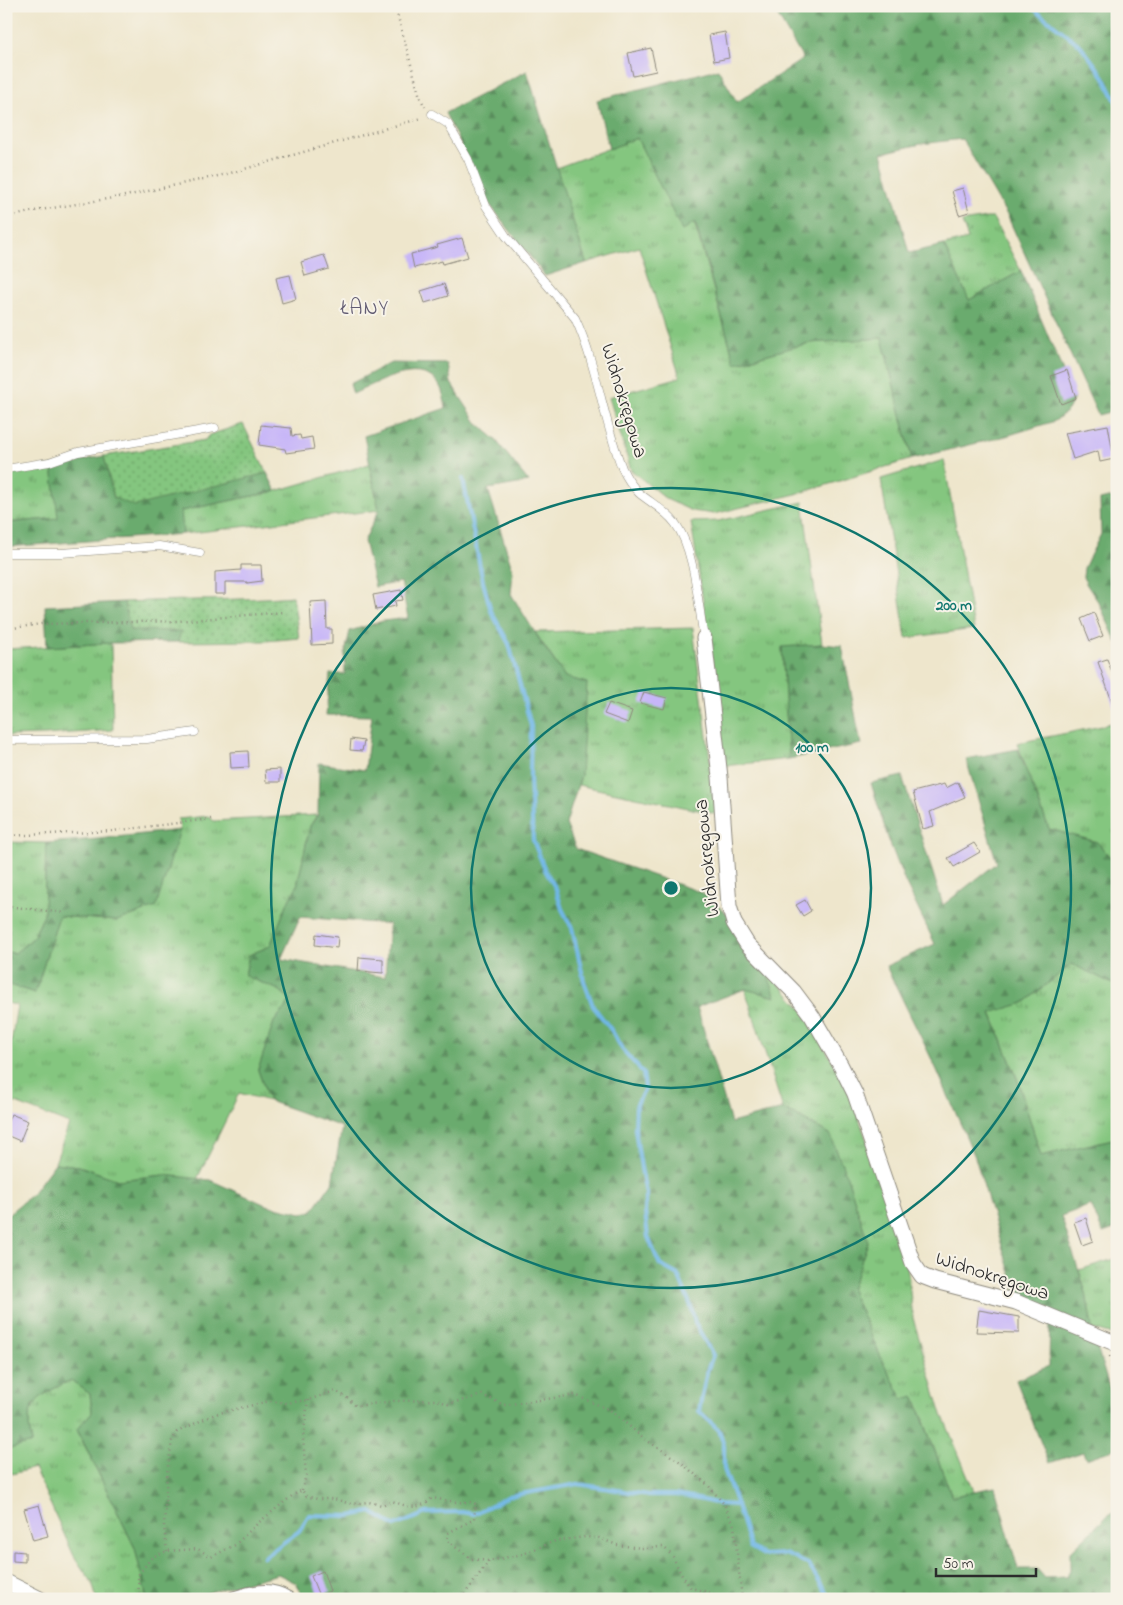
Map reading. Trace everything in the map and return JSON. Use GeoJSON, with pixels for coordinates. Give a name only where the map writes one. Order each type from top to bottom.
{"type":"FeatureCollection","features":[{"type":"Feature","properties":{"kind":"street","name":"Widnokręgowa"},"geometry":{"type":"LineString","coordinates":[[704,638],[720,777],[729,906],[734,922],[747,944],[794,992],[812,1016],[841,1066],[855,1094],[913,1263],[922,1276],[1016,1302],[1112,1342]]}},
{"type":"Feature","properties":{"kind":"street"},"geometry":{"type":"LineString","coordinates":[[6,1582],[40,1599]]}},
{"type":"Feature","properties":{"kind":"street"},"geometry":{"type":"LineString","coordinates":[[234,1599],[251,1593],[264,1592],[278,1594],[287,1599]]}},
{"type":"Feature","properties":{"kind":"lane","name":"Widnokręgowa"},"geometry":{"type":"LineString","coordinates":[[432,114],[448,124],[468,159],[486,206],[506,236],[575,318],[581,331],[622,468],[638,491],[675,522],[685,540],[692,567],[704,638]]}},
{"type":"Feature","properties":{"kind":"lane"},"geometry":{"type":"LineString","coordinates":[[6,469],[49,462],[78,452],[215,428]]}},
{"type":"Feature","properties":{"kind":"lane"},"geometry":{"type":"LineString","coordinates":[[6,553],[60,553],[159,546],[200,553]]}},
{"type":"Feature","properties":{"kind":"lane"},"geometry":{"type":"LineString","coordinates":[[6,740],[147,739],[195,732]]}},
{"type":"Feature","properties":{"kind":"path"},"geometry":{"type":"LineString","coordinates":[[395,6],[420,97],[426,109],[432,114]]}},
{"type":"Feature","properties":{"kind":"path"},"geometry":{"type":"LineString","coordinates":[[6,218],[34,211],[125,196],[228,174],[432,114]]}},
{"type":"Feature","properties":{"kind":"path"},"geometry":{"type":"LineString","coordinates":[[6,629],[41,624],[178,621],[284,612]]}},
{"type":"Feature","properties":{"kind":"path"},"geometry":{"type":"LineString","coordinates":[[6,836],[112,831],[211,819]]}},
{"type":"Feature","properties":{"kind":"path"},"geometry":{"type":"LineString","coordinates":[[6,906],[64,913]]}},
{"type":"Feature","properties":{"kind":"path"},"geometry":{"type":"LineString","coordinates":[[1112,1342],[1117,1394]]}},
{"type":"Feature","properties":{"kind":"path"},"geometry":{"type":"LineString","coordinates":[[166,1551],[164,1527],[167,1473],[172,1441],[178,1432],[215,1414],[270,1401],[287,1404],[308,1400],[335,1391],[346,1397],[356,1406],[394,1400],[437,1400],[448,1404],[482,1395],[504,1406],[575,1395],[610,1410],[646,1440],[678,1461],[708,1485],[724,1504],[734,1525],[742,1599]]}},
{"type":"Feature","properties":{"kind":"path"},"geometry":{"type":"LineString","coordinates":[[139,1599],[138,1575],[152,1557],[166,1551],[198,1549],[210,1557],[235,1545],[258,1523],[302,1490],[306,1475],[303,1438],[308,1400]]}},
{"type":"Feature","properties":{"kind":"path"},"geometry":{"type":"LineString","coordinates":[[302,1490],[306,1496],[317,1499],[334,1499],[351,1504],[368,1502],[382,1505],[392,1501],[407,1507],[424,1505],[432,1498],[456,1502],[469,1501],[476,1504],[474,1519],[448,1533],[447,1541],[472,1559],[489,1561],[522,1554],[555,1542],[586,1537],[599,1538],[617,1545],[641,1548],[664,1547],[673,1557],[681,1574],[691,1588],[711,1593],[720,1599]]}},
{"type":"Feature","properties":{"kind":"path"},"geometry":{"type":"LineString","coordinates":[[463,1599],[464,1594],[489,1561]]}},
{"type":"Feature","properties":{"kind":"green space"},"geometry":{"type":"Polygon","coordinates":[[[772,6],[1117,6],[1117,410],[1098,415],[1007,215],[962,139],[921,144],[882,153],[909,253],[944,245],[969,300],[1021,271],[1074,398],[1068,410],[1055,421],[1006,436],[912,459],[882,338],[809,343],[735,363],[695,222],[682,231],[637,138],[609,149],[597,100],[718,69],[737,102],[803,59],[772,6]]]}},
{"type":"Feature","properties":{"kind":"green space"},"geometry":{"type":"Polygon","coordinates":[[[527,71],[586,263],[545,276],[490,205],[445,113],[527,71]]]}},
{"type":"Feature","properties":{"kind":"green space"},"geometry":{"type":"Polygon","coordinates":[[[637,138],[682,230],[694,222],[735,363],[809,343],[882,338],[912,459],[800,493],[714,514],[692,511],[666,499],[631,470],[609,397],[680,377],[639,247],[586,263],[556,168],[637,138]]]}},
{"type":"Feature","properties":{"kind":"green space"},"geometry":{"type":"Polygon","coordinates":[[[993,218],[1021,271],[969,300],[944,245],[968,239],[962,222],[993,218]]]}},
{"type":"Feature","properties":{"kind":"green space"},"geometry":{"type":"Polygon","coordinates":[[[391,363],[448,364],[451,383],[478,424],[495,439],[529,482],[488,489],[513,571],[511,594],[565,677],[587,683],[581,775],[566,824],[576,849],[703,893],[731,917],[765,968],[776,997],[745,989],[697,1007],[731,1123],[783,1109],[830,1134],[847,1177],[868,1242],[851,1290],[882,1360],[903,1399],[914,1396],[952,1497],[995,1487],[1018,1569],[1037,1569],[1045,1578],[1067,1577],[1070,1570],[1070,1552],[1107,1516],[1117,1510],[1117,1599],[303,1599],[296,1583],[278,1574],[184,1599],[147,1599],[135,1548],[77,1429],[92,1412],[90,1394],[71,1380],[49,1391],[32,1407],[29,1426],[32,1443],[6,1450],[6,1216],[32,1194],[55,1163],[79,1166],[118,1180],[164,1175],[210,1180],[266,1205],[302,1213],[312,1211],[332,1183],[342,1127],[269,1101],[258,1070],[274,1022],[291,1000],[279,990],[245,976],[249,955],[270,946],[288,902],[297,886],[310,826],[318,815],[319,763],[365,770],[372,716],[326,715],[330,674],[345,674],[345,653],[350,631],[383,621],[408,618],[401,582],[375,587],[364,541],[379,510],[364,436],[446,408],[442,391],[437,382],[428,376],[418,373],[395,376],[353,394],[350,384],[391,363]],[[300,917],[281,959],[385,977],[389,924],[300,917]]]}},
{"type":"Feature","properties":{"kind":"green space"},"geometry":{"type":"Polygon","coordinates":[[[243,424],[267,473],[135,506],[114,498],[104,456],[205,440],[209,435],[243,424]]]}},
{"type":"Feature","properties":{"kind":"green space"},"geometry":{"type":"Polygon","coordinates":[[[104,456],[114,498],[179,494],[267,473],[276,491],[181,511],[183,534],[6,547],[6,523],[58,518],[52,466],[104,456]]]}},
{"type":"Feature","properties":{"kind":"green space"},"geometry":{"type":"Polygon","coordinates":[[[944,460],[974,629],[906,638],[881,479],[944,460]]]}},
{"type":"Feature","properties":{"kind":"green space"},"geometry":{"type":"Polygon","coordinates":[[[369,464],[379,510],[183,534],[181,511],[276,491],[369,464]]]}},
{"type":"Feature","properties":{"kind":"green space"},"geometry":{"type":"Polygon","coordinates":[[[52,466],[59,518],[6,523],[6,473],[52,466]]]}},
{"type":"Feature","properties":{"kind":"green space"},"geometry":{"type":"Polygon","coordinates":[[[1117,496],[1117,643],[1099,603],[1083,577],[1084,568],[1101,534],[1100,500],[1117,496]]]}},
{"type":"Feature","properties":{"kind":"green space"},"geometry":{"type":"Polygon","coordinates":[[[803,502],[822,644],[782,648],[789,759],[723,766],[711,654],[691,522],[718,521],[803,502]]]}},
{"type":"Feature","properties":{"kind":"green space"},"geometry":{"type":"Polygon","coordinates":[[[293,596],[299,638],[266,641],[178,642],[181,631],[130,630],[124,602],[251,599],[293,596]]]}},
{"type":"Feature","properties":{"kind":"green space"},"geometry":{"type":"Polygon","coordinates":[[[124,602],[130,630],[182,631],[178,642],[111,643],[47,647],[45,606],[124,602]]]}},
{"type":"Feature","properties":{"kind":"green space"},"geometry":{"type":"Polygon","coordinates":[[[693,628],[717,814],[578,785],[581,775],[565,677],[535,632],[693,628]]]}},
{"type":"Feature","properties":{"kind":"green space"},"geometry":{"type":"Polygon","coordinates":[[[111,643],[113,730],[6,736],[6,649],[111,643]]]}},
{"type":"Feature","properties":{"kind":"green space"},"geometry":{"type":"Polygon","coordinates":[[[822,644],[842,646],[861,744],[789,759],[782,647],[822,644]]]}},
{"type":"Feature","properties":{"kind":"green space"},"geometry":{"type":"Polygon","coordinates":[[[1117,721],[1117,855],[1110,857],[1097,842],[1049,829],[1017,743],[1102,726],[1117,721]]]}},
{"type":"Feature","properties":{"kind":"green space"},"geometry":{"type":"Polygon","coordinates":[[[1018,749],[1049,829],[1097,842],[1110,857],[1117,855],[1117,986],[1072,964],[1024,1003],[991,1013],[1017,1078],[1041,1156],[1117,1138],[1117,1228],[1103,1233],[1091,1205],[1061,1216],[1086,1293],[1094,1338],[1117,1413],[1117,1448],[1086,1459],[1083,1452],[1049,1463],[1016,1380],[1049,1366],[1050,1308],[1019,1302],[975,1157],[936,1068],[886,966],[935,944],[905,882],[888,838],[871,783],[902,776],[943,905],[997,863],[966,759],[1018,749]]]}},
{"type":"Feature","properties":{"kind":"green space"},"geometry":{"type":"Polygon","coordinates":[[[317,815],[310,826],[297,886],[288,902],[270,946],[249,955],[245,975],[279,990],[291,1000],[274,1022],[258,1070],[269,1101],[239,1093],[197,1179],[164,1175],[118,1180],[79,1166],[55,1163],[69,1124],[16,1103],[6,1104],[6,1075],[17,1005],[6,1003],[6,984],[35,993],[59,916],[117,921],[180,830],[178,819],[208,816],[214,821],[317,815]]]}},
{"type":"Feature","properties":{"kind":"green space"},"geometry":{"type":"Polygon","coordinates":[[[180,830],[156,907],[117,921],[59,916],[35,993],[6,984],[6,952],[15,953],[33,938],[44,915],[46,843],[180,830]]]}},
{"type":"Feature","properties":{"kind":"green space"},"geometry":{"type":"Polygon","coordinates":[[[6,842],[46,843],[44,915],[33,938],[15,953],[6,952],[6,842]]]}},
{"type":"Feature","properties":{"kind":"green space"},"geometry":{"type":"Polygon","coordinates":[[[1072,964],[1117,986],[1117,1138],[1041,1156],[1017,1078],[991,1012],[1024,1003],[1072,964]]]}},
{"type":"Feature","properties":{"kind":"green space"},"geometry":{"type":"Polygon","coordinates":[[[765,968],[802,1009],[848,1088],[905,1247],[913,1318],[940,1409],[974,1491],[952,1497],[915,1397],[903,1399],[882,1360],[851,1290],[868,1242],[847,1177],[830,1134],[783,1109],[745,989],[775,996],[765,968]]]}},
{"type":"Feature","properties":{"kind":"green space"},"geometry":{"type":"Polygon","coordinates":[[[1117,1258],[1117,1336],[1092,1329],[1086,1293],[1079,1270],[1117,1258]]]}},
{"type":"Feature","properties":{"kind":"green space"},"geometry":{"type":"Polygon","coordinates":[[[71,1380],[90,1394],[92,1412],[77,1430],[135,1548],[147,1599],[94,1599],[96,1596],[92,1583],[74,1556],[34,1468],[12,1474],[6,1467],[7,1449],[32,1443],[29,1426],[32,1407],[49,1391],[71,1380]]]}},
{"type":"Feature","properties":{"kind":"building"},"geometry":{"type":"Polygon","coordinates":[[[725,32],[729,58],[714,61],[709,35],[725,32]]]}},
{"type":"Feature","properties":{"kind":"building"},"geometry":{"type":"Polygon","coordinates":[[[651,48],[656,71],[633,76],[628,53],[651,48]]]}},
{"type":"Feature","properties":{"kind":"building"},"geometry":{"type":"Polygon","coordinates":[[[963,188],[969,212],[959,215],[952,191],[963,188]]]}},
{"type":"Feature","properties":{"kind":"building"},"geometry":{"type":"Polygon","coordinates":[[[462,238],[468,257],[443,264],[442,261],[414,268],[411,254],[462,238]]]}},
{"type":"Feature","properties":{"kind":"building"},"geometry":{"type":"Polygon","coordinates":[[[324,255],[329,269],[305,276],[301,262],[324,255]]]}},
{"type":"Feature","properties":{"kind":"building"},"geometry":{"type":"Polygon","coordinates":[[[290,275],[296,299],[282,303],[276,278],[290,275]]]}},
{"type":"Feature","properties":{"kind":"building"},"geometry":{"type":"Polygon","coordinates":[[[444,284],[448,296],[425,303],[421,291],[444,284]]]}},
{"type":"Feature","properties":{"kind":"building"},"geometry":{"type":"Polygon","coordinates":[[[1067,370],[1076,398],[1061,404],[1051,376],[1067,370]]]}},
{"type":"Feature","properties":{"kind":"building"},"geometry":{"type":"Polygon","coordinates":[[[261,425],[291,428],[292,436],[300,435],[301,439],[312,437],[314,449],[286,453],[285,449],[259,445],[261,425]]]}},
{"type":"Feature","properties":{"kind":"building"},"geometry":{"type":"Polygon","coordinates":[[[1108,425],[1114,459],[1100,462],[1098,451],[1073,459],[1065,433],[1108,425]]]}},
{"type":"Feature","properties":{"kind":"building"},"geometry":{"type":"Polygon","coordinates":[[[241,565],[261,565],[262,581],[247,583],[225,582],[225,594],[215,594],[215,572],[241,570],[241,565]]]}},
{"type":"Feature","properties":{"kind":"building"},"geometry":{"type":"Polygon","coordinates":[[[401,590],[403,600],[395,601],[396,606],[376,610],[373,595],[401,590]]]}},
{"type":"Feature","properties":{"kind":"building"},"geometry":{"type":"Polygon","coordinates":[[[326,601],[327,629],[332,629],[332,644],[312,645],[310,602],[326,601]]]}},
{"type":"Feature","properties":{"kind":"building"},"geometry":{"type":"Polygon","coordinates":[[[1094,613],[1103,636],[1090,641],[1081,619],[1094,613]]]}},
{"type":"Feature","properties":{"kind":"building"},"geometry":{"type":"Polygon","coordinates":[[[1107,659],[1117,685],[1117,710],[1115,710],[1098,662],[1107,659]]]}},
{"type":"Feature","properties":{"kind":"building"},"geometry":{"type":"Polygon","coordinates":[[[644,692],[667,698],[664,709],[640,703],[644,692]]]}},
{"type":"Feature","properties":{"kind":"building"},"geometry":{"type":"Polygon","coordinates":[[[609,703],[632,711],[628,723],[604,714],[609,703]]]}},
{"type":"Feature","properties":{"kind":"building"},"geometry":{"type":"Polygon","coordinates":[[[351,739],[364,741],[362,751],[350,750],[351,739]]]}},
{"type":"Feature","properties":{"kind":"building"},"geometry":{"type":"Polygon","coordinates":[[[248,751],[249,767],[231,768],[230,752],[248,751]]]}},
{"type":"Feature","properties":{"kind":"building"},"geometry":{"type":"Polygon","coordinates":[[[280,769],[280,782],[266,782],[265,770],[280,769]]]}},
{"type":"Feature","properties":{"kind":"building"},"geometry":{"type":"Polygon","coordinates":[[[958,782],[965,797],[930,812],[934,826],[923,829],[913,792],[944,784],[946,788],[958,782]]]}},
{"type":"Feature","properties":{"kind":"building"},"geometry":{"type":"Polygon","coordinates":[[[974,843],[980,852],[954,867],[948,858],[974,843]]]}},
{"type":"Feature","properties":{"kind":"building"},"geometry":{"type":"Polygon","coordinates":[[[805,900],[811,911],[803,916],[796,905],[805,900]]]}},
{"type":"Feature","properties":{"kind":"building"},"geometry":{"type":"Polygon","coordinates":[[[316,934],[338,937],[337,948],[315,945],[316,934]]]}},
{"type":"Feature","properties":{"kind":"building"},"geometry":{"type":"Polygon","coordinates":[[[359,957],[383,959],[383,973],[358,971],[359,957]]]}},
{"type":"Feature","properties":{"kind":"building"},"geometry":{"type":"Polygon","coordinates":[[[11,1114],[28,1121],[20,1141],[6,1135],[6,1125],[11,1114]]]}},
{"type":"Feature","properties":{"kind":"building"},"geometry":{"type":"Polygon","coordinates":[[[1086,1218],[1093,1241],[1082,1245],[1074,1222],[1086,1218]]]}},
{"type":"Feature","properties":{"kind":"building"},"geometry":{"type":"Polygon","coordinates":[[[979,1310],[1019,1317],[1019,1333],[976,1332],[979,1310]]]}},
{"type":"Feature","properties":{"kind":"building"},"geometry":{"type":"Polygon","coordinates":[[[39,1505],[48,1536],[33,1540],[24,1509],[39,1505]]]}},
{"type":"Feature","properties":{"kind":"building"},"geometry":{"type":"Polygon","coordinates":[[[13,1551],[25,1552],[25,1562],[13,1561],[13,1551]]]}},
{"type":"Feature","properties":{"kind":"building"},"geometry":{"type":"Polygon","coordinates":[[[323,1571],[330,1591],[319,1596],[311,1576],[323,1571]]]}},
{"type":"Feature","properties":{"kind":"waterway"},"geometry":{"type":"LineString","coordinates":[[1030,6],[1081,46],[1104,77],[1117,103]]}},
{"type":"Feature","properties":{"kind":"waterway"},"geometry":{"type":"LineString","coordinates":[[463,479],[483,582],[491,611],[509,644],[531,726],[530,778],[533,840],[572,928],[584,981],[593,1006],[612,1031],[622,1049],[643,1073],[645,1088],[636,1106],[635,1129],[646,1194],[645,1212],[648,1237],[660,1265],[678,1275],[691,1306],[695,1323],[713,1355],[707,1371],[699,1411],[719,1430],[724,1445],[724,1469],[737,1505]]}},
{"type":"Feature","properties":{"kind":"waterway"},"geometry":{"type":"LineString","coordinates":[[264,1557],[299,1531],[309,1515],[350,1516],[371,1512],[395,1526],[426,1513],[462,1512],[474,1514],[509,1496],[578,1484],[649,1495],[676,1495],[719,1504],[737,1505],[750,1547],[764,1555],[785,1554],[808,1564],[830,1599]]}},
{"type":"Feature","properties":{"kind":"district","name":"ŁANY"},"geometry":{"type":"Point","coordinates":[365,309]}}]}
